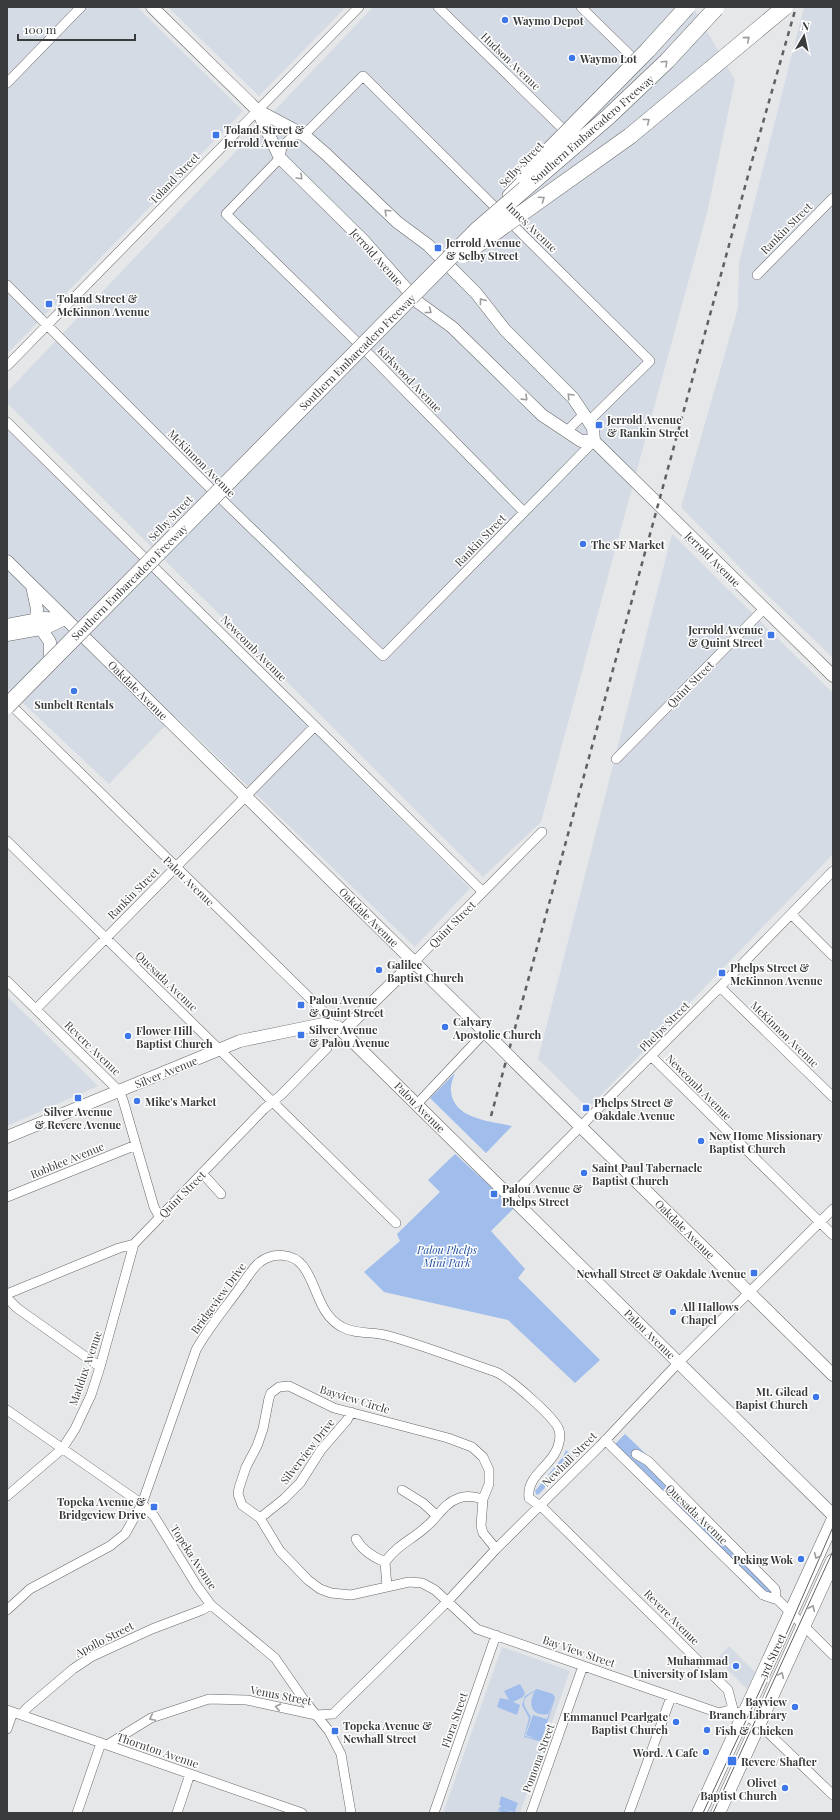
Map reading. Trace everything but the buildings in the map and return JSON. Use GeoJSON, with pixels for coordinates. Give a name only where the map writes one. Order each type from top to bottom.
{"type":"FeatureCollection","features":[{"type":"Feature","properties":{"kind":"highway","name":"Southern Embarcadero Freeway"},"geometry":{"type":"LineString","coordinates":[[7,700],[689,7]]}},
{"type":"Feature","properties":{"kind":"highway"},"geometry":{"type":"LineString","coordinates":[[390,317],[451,264],[630,136],[785,7]]}},
{"type":"Feature","properties":{"kind":"highway","name":"Southern Embarcadero Freeway"},"geometry":{"type":"LineString","coordinates":[[7,706],[477,230],[608,117],[683,45],[716,8]]}},
{"type":"Feature","properties":{"kind":"main road","name":"3rd Street"},"geometry":{"type":"LineString","coordinates":[[700,1813],[739,1712],[791,1614],[833,1521]]}},
{"type":"Feature","properties":{"kind":"main road","name":"3rd Street"},"geometry":{"type":"LineString","coordinates":[[718,1813],[833,1562]]}},
{"type":"Feature","properties":{"kind":"street"},"geometry":{"type":"LineString","coordinates":[[7,83],[81,7]]}},
{"type":"Feature","properties":{"kind":"street","name":"Jerrold Avenue"},"geometry":{"type":"LineString","coordinates":[[152,7],[257,110],[304,135],[328,155],[397,222],[428,245],[476,293],[505,330],[574,398],[593,428],[594,441]]}},
{"type":"Feature","properties":{"kind":"street","name":"Toland Street"},"geometry":{"type":"LineString","coordinates":[[7,366],[48,326],[359,7]]}},
{"type":"Feature","properties":{"kind":"street","name":"Hudson Avenue"},"geometry":{"type":"LineString","coordinates":[[438,7],[567,133]]}},
{"type":"Feature","properties":{"kind":"street"},"geometry":{"type":"LineString","coordinates":[[580,7],[637,62]]}},
{"type":"Feature","properties":{"kind":"street","name":"Selby Street"},"geometry":{"type":"LineString","coordinates":[[367,336],[442,259],[495,208],[689,7]]}},
{"type":"Feature","properties":{"kind":"street","name":"Innes Avenue"},"geometry":{"type":"LineString","coordinates":[[304,135],[363,76],[495,208],[566,276],[650,361],[587,418]]}},
{"type":"Feature","properties":{"kind":"street","name":"Jerrold Avenue"},"geometry":{"type":"LineString","coordinates":[[257,110],[280,158],[363,240],[409,293],[427,310],[452,327],[542,415],[566,432],[581,440],[594,441],[833,676]]}},
{"type":"Feature","properties":{"kind":"street"},"geometry":{"type":"LineString","coordinates":[[280,158],[282,147],[294,135],[304,135]]}},
{"type":"Feature","properties":{"kind":"street","name":"Kirkwood Avenue"},"geometry":{"type":"LineString","coordinates":[[280,158],[226,214],[359,344],[524,512]]}},
{"type":"Feature","properties":{"kind":"street","name":"Rankin Street"},"geometry":{"type":"LineString","coordinates":[[757,275],[833,198]]}},
{"type":"Feature","properties":{"kind":"street","name":"McKinnon Avenue"},"geometry":{"type":"LineString","coordinates":[[7,285],[213,491],[383,656]]}},
{"type":"Feature","properties":{"kind":"street","name":"Selby Street"},"geometry":{"type":"LineString","coordinates":[[7,700],[146,558],[351,353]]}},
{"type":"Feature","properties":{"kind":"street"},"geometry":{"type":"LineString","coordinates":[[566,432],[587,418]]}},
{"type":"Feature","properties":{"kind":"street","name":"Newcomb Avenue"},"geometry":{"type":"LineString","coordinates":[[7,422],[484,892]]}},
{"type":"Feature","properties":{"kind":"street","name":"Rankin Street"},"geometry":{"type":"LineString","coordinates":[[383,656],[594,441]]}},
{"type":"Feature","properties":{"kind":"street","name":"Oakdale Avenue"},"geometry":{"type":"LineString","coordinates":[[7,561],[833,1375]]}},
{"type":"Feature","properties":{"kind":"street"},"geometry":{"type":"LineString","coordinates":[[32,586],[39,624],[50,642],[50,656]]}},
{"type":"Feature","properties":{"kind":"street","name":"Quint Street"},"geometry":{"type":"LineString","coordinates":[[616,759],[764,609]]}},
{"type":"Feature","properties":{"kind":"street"},"geometry":{"type":"LineString","coordinates":[[7,635],[39,624],[65,619]]}},
{"type":"Feature","properties":{"kind":"street"},"geometry":{"type":"LineString","coordinates":[[7,625],[39,624]]}},
{"type":"Feature","properties":{"kind":"street","name":"Palou Avenue"},"geometry":{"type":"LineString","coordinates":[[7,700],[326,1014],[331,1024],[343,1031],[833,1515]]}},
{"type":"Feature","properties":{"kind":"street","name":"Rankin Street"},"geometry":{"type":"LineString","coordinates":[[36,1009],[315,726]]}},
{"type":"Feature","properties":{"kind":"street","name":"Quint Street"},"geometry":{"type":"LineString","coordinates":[[343,1031],[484,892],[542,832]]}},
{"type":"Feature","properties":{"kind":"street","name":"Quesada Avenue"},"geometry":{"type":"LineString","coordinates":[[7,841],[221,1049],[396,1223]]}},
{"type":"Feature","properties":{"kind":"street","name":"Phelps Street"},"geometry":{"type":"LineString","coordinates":[[510,1197],[833,872]]}},
{"type":"Feature","properties":{"kind":"street"},"geometry":{"type":"LineString","coordinates":[[791,914],[833,956]]}},
{"type":"Feature","properties":{"kind":"street","name":"Revere Avenue"},"geometry":{"type":"LineString","coordinates":[[7,981],[119,1091],[154,1207],[159,1216]]}},
{"type":"Feature","properties":{"kind":"street","name":"McKinnon Avenue"},"geometry":{"type":"LineString","coordinates":[[720,987],[833,1097]]}},
{"type":"Feature","properties":{"kind":"street","name":"Silver Avenue"},"geometry":{"type":"LineString","coordinates":[[7,1137],[240,1041],[315,1025],[331,1024]]}},
{"type":"Feature","properties":{"kind":"street"},"geometry":{"type":"LineString","coordinates":[[417,1104],[485,1032]]}},
{"type":"Feature","properties":{"kind":"street","name":"Quint Street"},"geometry":{"type":"LineString","coordinates":[[134,1244],[159,1216],[327,1048]]}},
{"type":"Feature","properties":{"kind":"street","name":"Newcomb Avenue"},"geometry":{"type":"LineString","coordinates":[[651,1056],[833,1235]]}},
{"type":"Feature","properties":{"kind":"street","name":"Robblee Avenue"},"geometry":{"type":"LineString","coordinates":[[7,1197],[136,1145]]}},
{"type":"Feature","properties":{"kind":"street"},"geometry":{"type":"LineString","coordinates":[[202,1173],[221,1194]]}},
{"type":"Feature","properties":{"kind":"street","name":"Newhall Street"},"geometry":{"type":"LineString","coordinates":[[316,1715],[333,1714],[448,1601],[496,1549],[605,1440],[679,1362],[833,1209]]}},
{"type":"Feature","properties":{"kind":"street"},"geometry":{"type":"LineString","coordinates":[[7,1294],[119,1248],[134,1244]]}},
{"type":"Feature","properties":{"kind":"street","name":"Maddux Avenue"},"geometry":{"type":"LineString","coordinates":[[7,1496],[62,1449],[75,1429],[91,1395],[100,1367],[134,1244]]}},
{"type":"Feature","properties":{"kind":"street","name":"Bridgeview Drive"},"geometry":{"type":"LineString","coordinates":[[7,1610],[30,1589],[110,1546],[125,1534],[142,1504],[196,1350],[208,1330],[258,1263],[275,1255],[286,1256],[303,1265],[324,1310],[336,1324],[342,1328],[358,1332],[389,1336],[496,1372],[506,1377],[517,1386],[552,1420],[559,1430],[559,1440],[556,1452],[532,1481],[528,1490],[529,1498],[540,1506]]}},
{"type":"Feature","properties":{"kind":"street"},"geometry":{"type":"LineString","coordinates":[[7,1298],[17,1308],[100,1367]]}},
{"type":"Feature","properties":{"kind":"street","name":"Bayview Circle"},"geometry":{"type":"LineString","coordinates":[[448,1601],[436,1590],[422,1583],[410,1582],[351,1595],[331,1593],[320,1589],[308,1580],[280,1551],[260,1518],[242,1505],[238,1494],[246,1467],[257,1446],[263,1429],[269,1398],[272,1393],[279,1387],[289,1386],[320,1402],[351,1412],[461,1441],[472,1447],[483,1457],[489,1470],[489,1484],[483,1499],[481,1526],[483,1533],[496,1549]]}},
{"type":"Feature","properties":{"kind":"street","name":"Topeka Avenue"},"geometry":{"type":"LineString","coordinates":[[7,1410],[142,1504],[154,1516],[197,1586],[211,1605],[275,1658],[329,1731],[341,1754],[351,1813]]}},
{"type":"Feature","properties":{"kind":"street","name":"Silverview Drive"},"geometry":{"type":"LineString","coordinates":[[260,1518],[284,1499],[300,1483],[322,1450],[347,1420],[351,1412]]}},
{"type":"Feature","properties":{"kind":"street","name":"Quesada Avenue"},"geometry":{"type":"LineString","coordinates":[[605,1440],[763,1595],[775,1599],[833,1654]]}},
{"type":"Feature","properties":{"kind":"street","name":"Quesada Avenue"},"geometry":{"type":"LineString","coordinates":[[636,1454],[648,1462],[775,1588],[775,1599]]}},
{"type":"Feature","properties":{"kind":"street"},"geometry":{"type":"LineString","coordinates":[[402,1490],[423,1503],[436,1515]]}},
{"type":"Feature","properties":{"kind":"street"},"geometry":{"type":"LineString","coordinates":[[388,1586],[385,1562],[391,1553],[428,1526],[436,1515],[459,1497],[467,1496],[483,1499]]}},
{"type":"Feature","properties":{"kind":"street","name":"Revere Avenue"},"geometry":{"type":"LineString","coordinates":[[540,1506],[728,1690],[739,1712]]}},
{"type":"Feature","properties":{"kind":"street"},"geometry":{"type":"LineString","coordinates":[[356,1539],[359,1545],[368,1553],[385,1562]]}},
{"type":"Feature","properties":{"kind":"street","name":"Bay View Street"},"geometry":{"type":"LineString","coordinates":[[448,1601],[477,1629],[719,1713],[739,1712]]}},
{"type":"Feature","properties":{"kind":"street","name":"Apollo Street"},"geometry":{"type":"LineString","coordinates":[[7,1729],[14,1712],[27,1708],[73,1669],[91,1657],[152,1629],[202,1610],[211,1605]]}},
{"type":"Feature","properties":{"kind":"street","name":"Flora Street"},"geometry":{"type":"LineString","coordinates":[[434,1813],[496,1636]]}},
{"type":"Feature","properties":{"kind":"street","name":"Pomona Street"},"geometry":{"type":"LineString","coordinates":[[531,1813],[583,1666]]}},
{"type":"Feature","properties":{"kind":"street"},"geometry":{"type":"LineString","coordinates":[[629,1813],[671,1696]]}},
{"type":"Feature","properties":{"kind":"street","name":"Venus Street"},"geometry":{"type":"LineString","coordinates":[[104,1744],[151,1718],[209,1699],[247,1700],[316,1715]]}},
{"type":"Feature","properties":{"kind":"street","name":"Thornton Avenue"},"geometry":{"type":"LineString","coordinates":[[14,1712],[302,1813]]}},
{"type":"Feature","properties":{"kind":"street"},"geometry":{"type":"LineString","coordinates":[[739,1712],[759,1724],[833,1795]]}},
{"type":"Feature","properties":{"kind":"street"},"geometry":{"type":"LineString","coordinates":[[77,1813],[104,1744]]}},
{"type":"Feature","properties":{"kind":"street"},"geometry":{"type":"LineString","coordinates":[[177,1813],[190,1774]]}},
{"type":"Feature","properties":{"kind":"shaded area"},"geometry":{"type":"Polygon","coordinates":[[[7,7],[137,7],[243,111],[7,354],[7,7]]]}},
{"type":"Feature","properties":{"kind":"shaded area"},"geometry":{"type":"Polygon","coordinates":[[[168,7],[346,7],[259,96],[168,7]]]}},
{"type":"Feature","properties":{"kind":"shaded area"},"geometry":{"type":"Polygon","coordinates":[[[373,7],[693,7],[735,80],[707,213],[541,822],[483,877],[7,403],[7,392],[373,7]]]}},
{"type":"Feature","properties":{"kind":"shaded area"},"geometry":{"type":"Polygon","coordinates":[[[804,7],[833,7],[833,658],[758,586],[681,507],[738,308],[739,263],[804,7]]]}},
{"type":"Feature","properties":{"kind":"shaded area"},"geometry":{"type":"Polygon","coordinates":[[[7,426],[470,888],[415,947],[176,717],[161,730],[109,784],[7,688],[7,426]]]}},
{"type":"Feature","properties":{"kind":"shaded area"},"geometry":{"type":"Polygon","coordinates":[[[672,534],[833,693],[833,854],[588,1108],[538,1059],[672,534]]]}},
{"type":"Feature","properties":{"kind":"shaded area"},"geometry":{"type":"Polygon","coordinates":[[[7,996],[98,1086],[7,1126],[7,996]]]}},
{"type":"Feature","properties":{"kind":"shaded area","name":"Muhammad University of Islam"},"geometry":{"type":"Polygon","coordinates":[[[729,1646],[755,1672],[747,1689],[717,1659],[729,1646]]]}},
{"type":"Feature","properties":{"kind":"shaded area"},"geometry":{"type":"Polygon","coordinates":[[[502,1647],[570,1671],[520,1813],[443,1813],[502,1647]]]}},
{"type":"Feature","properties":{"kind":"green space"},"geometry":{"type":"Polygon","coordinates":[[[455,1073],[451,1084],[451,1091],[453,1100],[458,1108],[474,1117],[512,1126],[486,1153],[430,1098],[455,1073]]]}},
{"type":"Feature","properties":{"kind":"green space","name":"Palou Phelps Mini Park"},"geometry":{"type":"Polygon","coordinates":[[[455,1154],[514,1208],[491,1231],[525,1269],[518,1278],[600,1360],[575,1383],[508,1320],[384,1292],[364,1272],[400,1241],[397,1234],[440,1192],[428,1180],[455,1154]]]}},
{"type":"Feature","properties":{"kind":"green space"},"geometry":{"type":"Polygon","coordinates":[[[625,1434],[651,1459],[645,1465],[773,1592],[769,1595],[614,1445],[625,1434]]]}},
{"type":"Feature","properties":{"kind":"green space"},"geometry":{"type":"Polygon","coordinates":[[[566,1450],[574,1458],[538,1495],[536,1494],[535,1491],[563,1457],[566,1450]]]}},
{"type":"Feature","properties":{"kind":"green space"},"geometry":{"type":"Polygon","coordinates":[[[520,1684],[525,1693],[523,1697],[513,1702],[520,1705],[517,1715],[497,1707],[500,1698],[509,1700],[504,1691],[520,1684]]]}},
{"type":"Feature","properties":{"kind":"green space"},"geometry":{"type":"Polygon","coordinates":[[[537,1689],[553,1694],[555,1698],[542,1739],[539,1741],[524,1737],[529,1718],[522,1705],[525,1696],[537,1689]],[[535,1691],[526,1697],[524,1702],[531,1717],[525,1736],[536,1739],[526,1735],[533,1715],[547,1719],[554,1698],[548,1714],[542,1714],[537,1713],[532,1708],[531,1704],[535,1691]]]}},
{"type":"Feature","properties":{"kind":"green space"},"geometry":{"type":"Polygon","coordinates":[[[501,1796],[518,1803],[515,1811],[517,1813],[502,1808],[514,1813],[499,1813],[501,1808],[497,1813],[499,1808],[502,1806],[499,1805],[501,1796]]]}},
{"type":"Feature","properties":{"kind":"tram line"},"geometry":{"type":"LineString","coordinates":[[703,1813],[789,1628],[833,1527]]}},
{"type":"Feature","properties":{"kind":"tram line"},"geometry":{"type":"LineString","coordinates":[[713,1813],[833,1551]]}},
{"type":"Feature","properties":{"kind":"railway"},"geometry":{"type":"LineString","coordinates":[[491,1116],[752,161],[796,7]]}},
{"type":"Feature","properties":{"kind":"place","name":"Waymo Depot"},"geometry":{"type":"Point","coordinates":[505,20]}},
{"type":"Feature","properties":{"kind":"place","name":"Waymo Lot"},"geometry":{"type":"Point","coordinates":[572,58]}},
{"type":"Feature","properties":{"kind":"place","name":"Toland Street & Jerrold Avenue"},"geometry":{"type":"Point","coordinates":[216,135]}},
{"type":"Feature","properties":{"kind":"place","name":"Jerrold Avenue & Selby Street"},"geometry":{"type":"Point","coordinates":[438,248]}},
{"type":"Feature","properties":{"kind":"place","name":"Toland Street & McKinnon Avenue"},"geometry":{"type":"Point","coordinates":[49,304]}},
{"type":"Feature","properties":{"kind":"place","name":"Jerrold Avenue & Rankin Street"},"geometry":{"type":"Point","coordinates":[599,425]}},
{"type":"Feature","properties":{"kind":"place","name":"The SF Market"},"geometry":{"type":"Point","coordinates":[583,544]}},
{"type":"Feature","properties":{"kind":"place","name":"Jerrold Avenue & Quint Street"},"geometry":{"type":"Point","coordinates":[771,635]}},
{"type":"Feature","properties":{"kind":"place","name":"Sunbelt Rentals"},"geometry":{"type":"Point","coordinates":[74,691]}},
{"type":"Feature","properties":{"kind":"place","name":"Galilee Baptist Church"},"geometry":{"type":"Point","coordinates":[379,970]}},
{"type":"Feature","properties":{"kind":"place","name":"Phelps Street & McKinnon Avenue"},"geometry":{"type":"Point","coordinates":[722,973]}},
{"type":"Feature","properties":{"kind":"place","name":"Palou Avenue & Quint Street"},"geometry":{"type":"Point","coordinates":[301,1005]}},
{"type":"Feature","properties":{"kind":"place","name":"Calvary Apostolic Church"},"geometry":{"type":"Point","coordinates":[445,1027]}},
{"type":"Feature","properties":{"kind":"place","name":"Silver Avenue & Palou Avenue"},"geometry":{"type":"Point","coordinates":[301,1035]}},
{"type":"Feature","properties":{"kind":"place","name":"Flower Hill Baptist Church"},"geometry":{"type":"Point","coordinates":[128,1036]}},
{"type":"Feature","properties":{"kind":"place","name":"Silver Avenue & Revere Avenue"},"geometry":{"type":"Point","coordinates":[78,1098]}},
{"type":"Feature","properties":{"kind":"place","name":"Mike's Market"},"geometry":{"type":"Point","coordinates":[137,1101]}},
{"type":"Feature","properties":{"kind":"place","name":"Phelps Street & Oakdale Avenue"},"geometry":{"type":"Point","coordinates":[586,1108]}},
{"type":"Feature","properties":{"kind":"place","name":"New Home Missionary Baptist Church"},"geometry":{"type":"Point","coordinates":[701,1141]}},
{"type":"Feature","properties":{"kind":"place","name":"Saint Paul Tabernacle Baptist Church"},"geometry":{"type":"Point","coordinates":[584,1173]}},
{"type":"Feature","properties":{"kind":"place","name":"Palou Avenue & Phelps Street"},"geometry":{"type":"Point","coordinates":[494,1194]}},
{"type":"Feature","properties":{"kind":"place","name":"Newhall Street & Oakdale Avenue"},"geometry":{"type":"Point","coordinates":[754,1273]}},
{"type":"Feature","properties":{"kind":"place","name":"All Hallows Chapel"},"geometry":{"type":"Point","coordinates":[673,1312]}},
{"type":"Feature","properties":{"kind":"place","name":"Mt. Gilead Bapist Church"},"geometry":{"type":"Point","coordinates":[816,1397]}},
{"type":"Feature","properties":{"kind":"place","name":"Topeka Avenue & Bridgeview Drive"},"geometry":{"type":"Point","coordinates":[154,1507]}},
{"type":"Feature","properties":{"kind":"place","name":"Peking Wok"},"geometry":{"type":"Point","coordinates":[801,1559]}},
{"type":"Feature","properties":{"kind":"place","name":"Muhammad University of Islam"},"geometry":{"type":"Point","coordinates":[736,1666]}},
{"type":"Feature","properties":{"kind":"place","name":"Bayview Branch Library"},"geometry":{"type":"Point","coordinates":[795,1707]}},
{"type":"Feature","properties":{"kind":"place","name":"Emmanuel Pearlgate Baptist Church"},"geometry":{"type":"Point","coordinates":[676,1722]}},
{"type":"Feature","properties":{"kind":"place","name":"Fish & Chicken"},"geometry":{"type":"Point","coordinates":[707,1730]}},
{"type":"Feature","properties":{"kind":"place","name":"Topeka Avenue & Newhall Street"},"geometry":{"type":"Point","coordinates":[335,1731]}},
{"type":"Feature","properties":{"kind":"place","name":"Word. A Cafe"},"geometry":{"type":"Point","coordinates":[706,1752]}},
{"type":"Feature","properties":{"kind":"place","name":"Revere/Shafter"},"geometry":{"type":"Point","coordinates":[732,1761]}},
{"type":"Feature","properties":{"kind":"place","name":"Olivet Baptist Church"},"geometry":{"type":"Point","coordinates":[785,1788]}}]}
